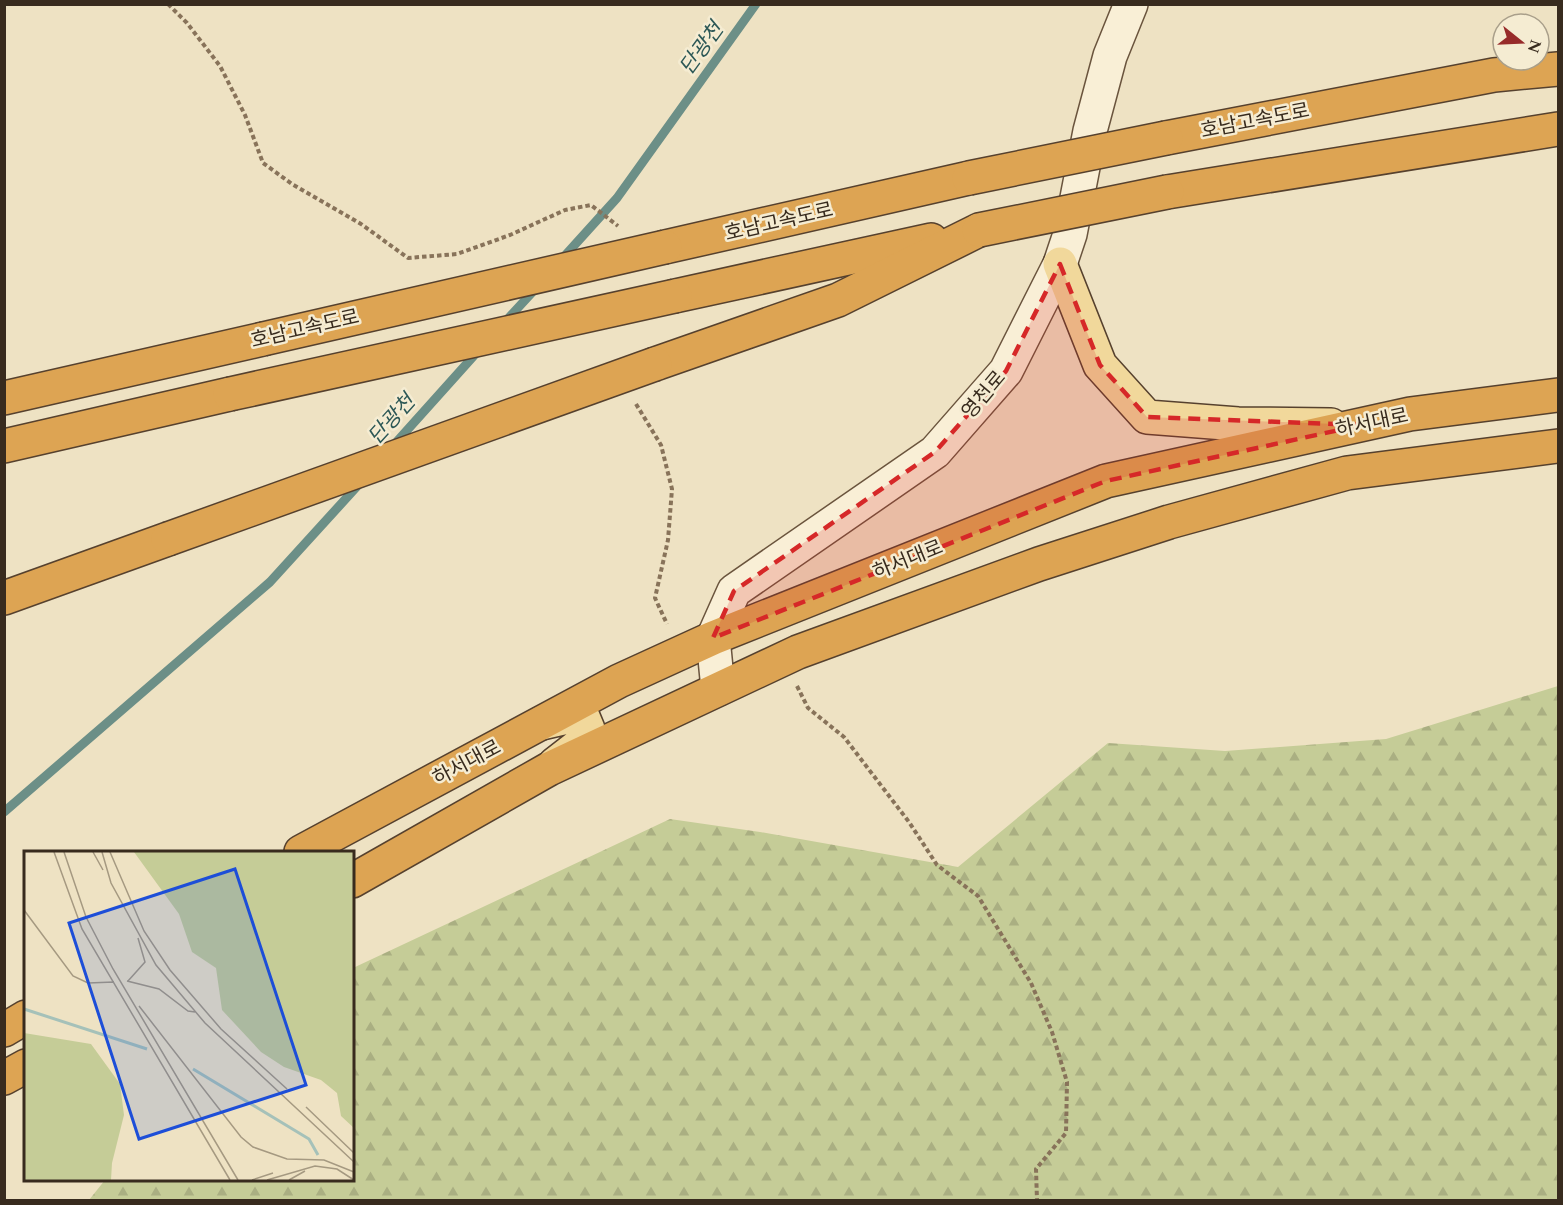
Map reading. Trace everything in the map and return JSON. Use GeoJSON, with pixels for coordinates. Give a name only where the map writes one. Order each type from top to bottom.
{"type":"FeatureCollection","features":[{"type":"Feature","properties":{"kind":"highway","name":"호남고속도로"},"geometry":{"type":"LineString","coordinates":[[4,398],[969,178],[1494,75],[1558,69]]}},
{"type":"Feature","properties":{"kind":"highway"},"geometry":{"type":"LineString","coordinates":[[4,446],[230,394],[979,230],[1167,192],[1558,129]]}},
{"type":"Feature","properties":{"kind":"highway"},"geometry":{"type":"LineString","coordinates":[[4,598],[838,300],[979,230]]}},
{"type":"Feature","properties":{"kind":"highway","name":"하서대로"},"geometry":{"type":"LineString","coordinates":[[303,851],[619,681],[681,652],[1106,481],[1410,414],[1558,395]]}},
{"type":"Feature","properties":{"kind":"highway"},"geometry":{"type":"LineString","coordinates":[[354,880],[549,769],[783,658],[1039,564],[1169,522],[1336,476],[1558,446]]}},
{"type":"Feature","properties":{"kind":"highway"},"geometry":{"type":"LineString","coordinates":[[4,1030],[24,1018]]}},
{"type":"Feature","properties":{"kind":"highway"},"geometry":{"type":"LineString","coordinates":[[4,1078],[24,1067]]}},
{"type":"Feature","properties":{"kind":"main road"},"geometry":{"type":"LineString","coordinates":[[1060,264],[1100,365],[1147,417],[1238,424],[1362,425]]}},
{"type":"Feature","properties":{"kind":"main road"},"geometry":{"type":"LineString","coordinates":[[541,723],[572,716],[583,717],[588,729],[582,744],[549,769]]}},
{"type":"Feature","properties":{"kind":"street","name":"영천로"},"geometry":{"type":"LineString","coordinates":[[718,690],[713,638],[734,591],[935,452],[1006,370],[1060,264],[1070,234],[1089,131],[1110,56],[1131,4]]}},
{"type":"Feature","properties":{"kind":"path"},"geometry":{"type":"LineString","coordinates":[[168,4],[187,23],[220,66],[245,115],[263,163],[292,184],[361,224],[408,258],[457,254],[565,210],[591,205],[618,224],[618,236]]}},
{"type":"Feature","properties":{"kind":"path"},"geometry":{"type":"LineString","coordinates":[[633,400],[661,446],[672,489],[668,540],[655,598],[681,652]]}},
{"type":"Feature","properties":{"kind":"path"},"geometry":{"type":"LineString","coordinates":[[783,658],[808,708],[844,737],[909,822],[937,865],[978,896],[1031,983],[1052,1032],[1067,1082],[1066,1133],[1036,1169],[1037,1200]]}},
{"type":"Feature","properties":{"kind":"highlighted area"},"geometry":{"type":"Polygon","coordinates":[[[1060,264],[1100,365],[1147,417],[1362,425],[1106,481],[713,638],[734,591],[935,452],[1006,371],[1060,264]]]}},
{"type":"Feature","properties":{"kind":"green space"},"geometry":{"type":"Polygon","coordinates":[[[1558,686],[1558,1200],[89,1200],[104,1181],[354,1181],[354,968],[670,819],[760,832],[958,867],[1108,743],[1225,751],[1386,739],[1558,686]]]}},
{"type":"Feature","properties":{"kind":"waterway","name":"단광천"},"geometry":{"type":"LineString","coordinates":[[561,260],[617,198],[756,4]]}},
{"type":"Feature","properties":{"kind":"waterway","name":"단광천"},"geometry":{"type":"LineString","coordinates":[[503,324],[538,286]]}},
{"type":"Feature","properties":{"kind":"waterway","name":"단광천"},"geometry":{"type":"LineString","coordinates":[[392,447],[479,350]]}},
{"type":"Feature","properties":{"kind":"waterway","name":"단광천"},"geometry":{"type":"LineString","coordinates":[[4,812],[270,582],[361,482]]}}]}
